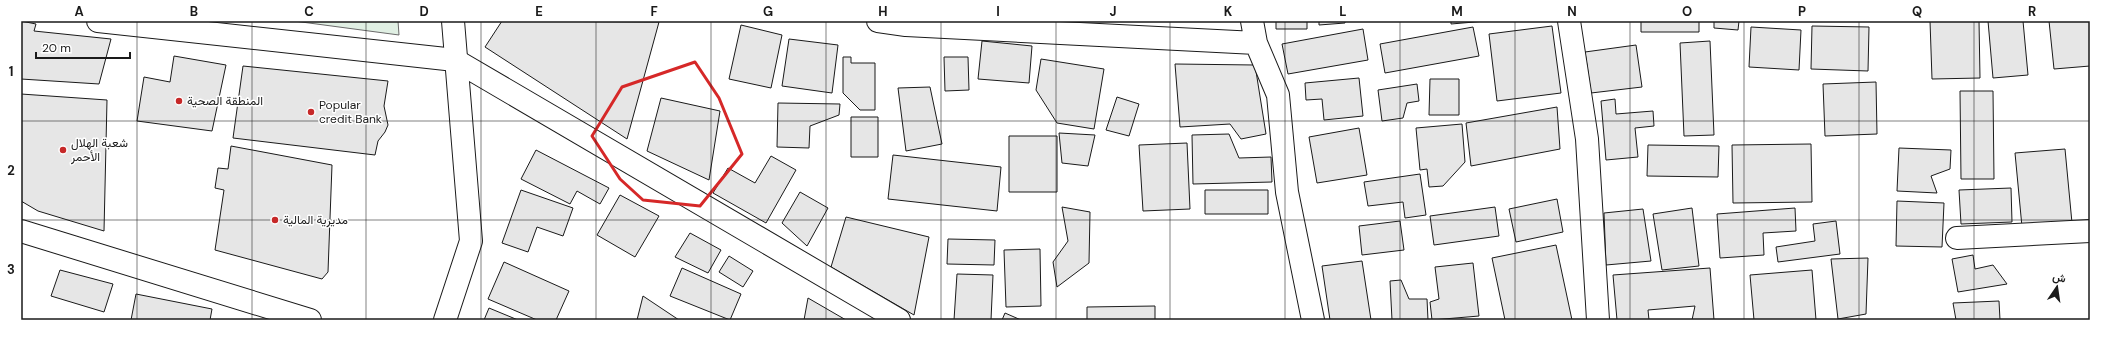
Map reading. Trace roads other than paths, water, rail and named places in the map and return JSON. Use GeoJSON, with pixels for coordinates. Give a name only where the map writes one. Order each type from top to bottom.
{"type":"FeatureCollection","features":[{"type":"Feature","properties":{"kind":"street"},"geometry":{"type":"LineString","coordinates":[[98,21],[455,60],[899,320]]}},
{"type":"Feature","properties":{"kind":"street"},"geometry":{"type":"LineString","coordinates":[[445,320],[471,241],[453,21]]}},
{"type":"Feature","properties":{"kind":"street"},"geometry":{"type":"LineString","coordinates":[[878,21],[1256,43]]}},
{"type":"Feature","properties":{"kind":"street"},"geometry":{"type":"LineString","coordinates":[[1252,21],[1256,43],[1278,95],[1287,192],[1313,320]]}},
{"type":"Feature","properties":{"kind":"street"},"geometry":{"type":"LineString","coordinates":[[1569,21],[1587,139],[1598,320]]}},
{"type":"Feature","properties":{"kind":"street"},"geometry":{"type":"LineString","coordinates":[[21,231],[310,320]]}},
{"type":"Feature","properties":{"kind":"street"},"geometry":{"type":"LineString","coordinates":[[1957,238],[2090,232]]}},
{"type":"Feature","properties":{"kind":"place","name":"المنطقة الصحية"},"geometry":{"type":"Point","coordinates":[179,101]}},
{"type":"Feature","properties":{"kind":"place","name":"Popular credit Bank"},"geometry":{"type":"Point","coordinates":[311,112]}},
{"type":"Feature","properties":{"kind":"place","name":"شعبة الهلال الأحمر"},"geometry":{"type":"Point","coordinates":[63,150]}},
{"type":"Feature","properties":{"kind":"place","name":"مديرية المالية"},"geometry":{"type":"Point","coordinates":[275,220]}}]}
